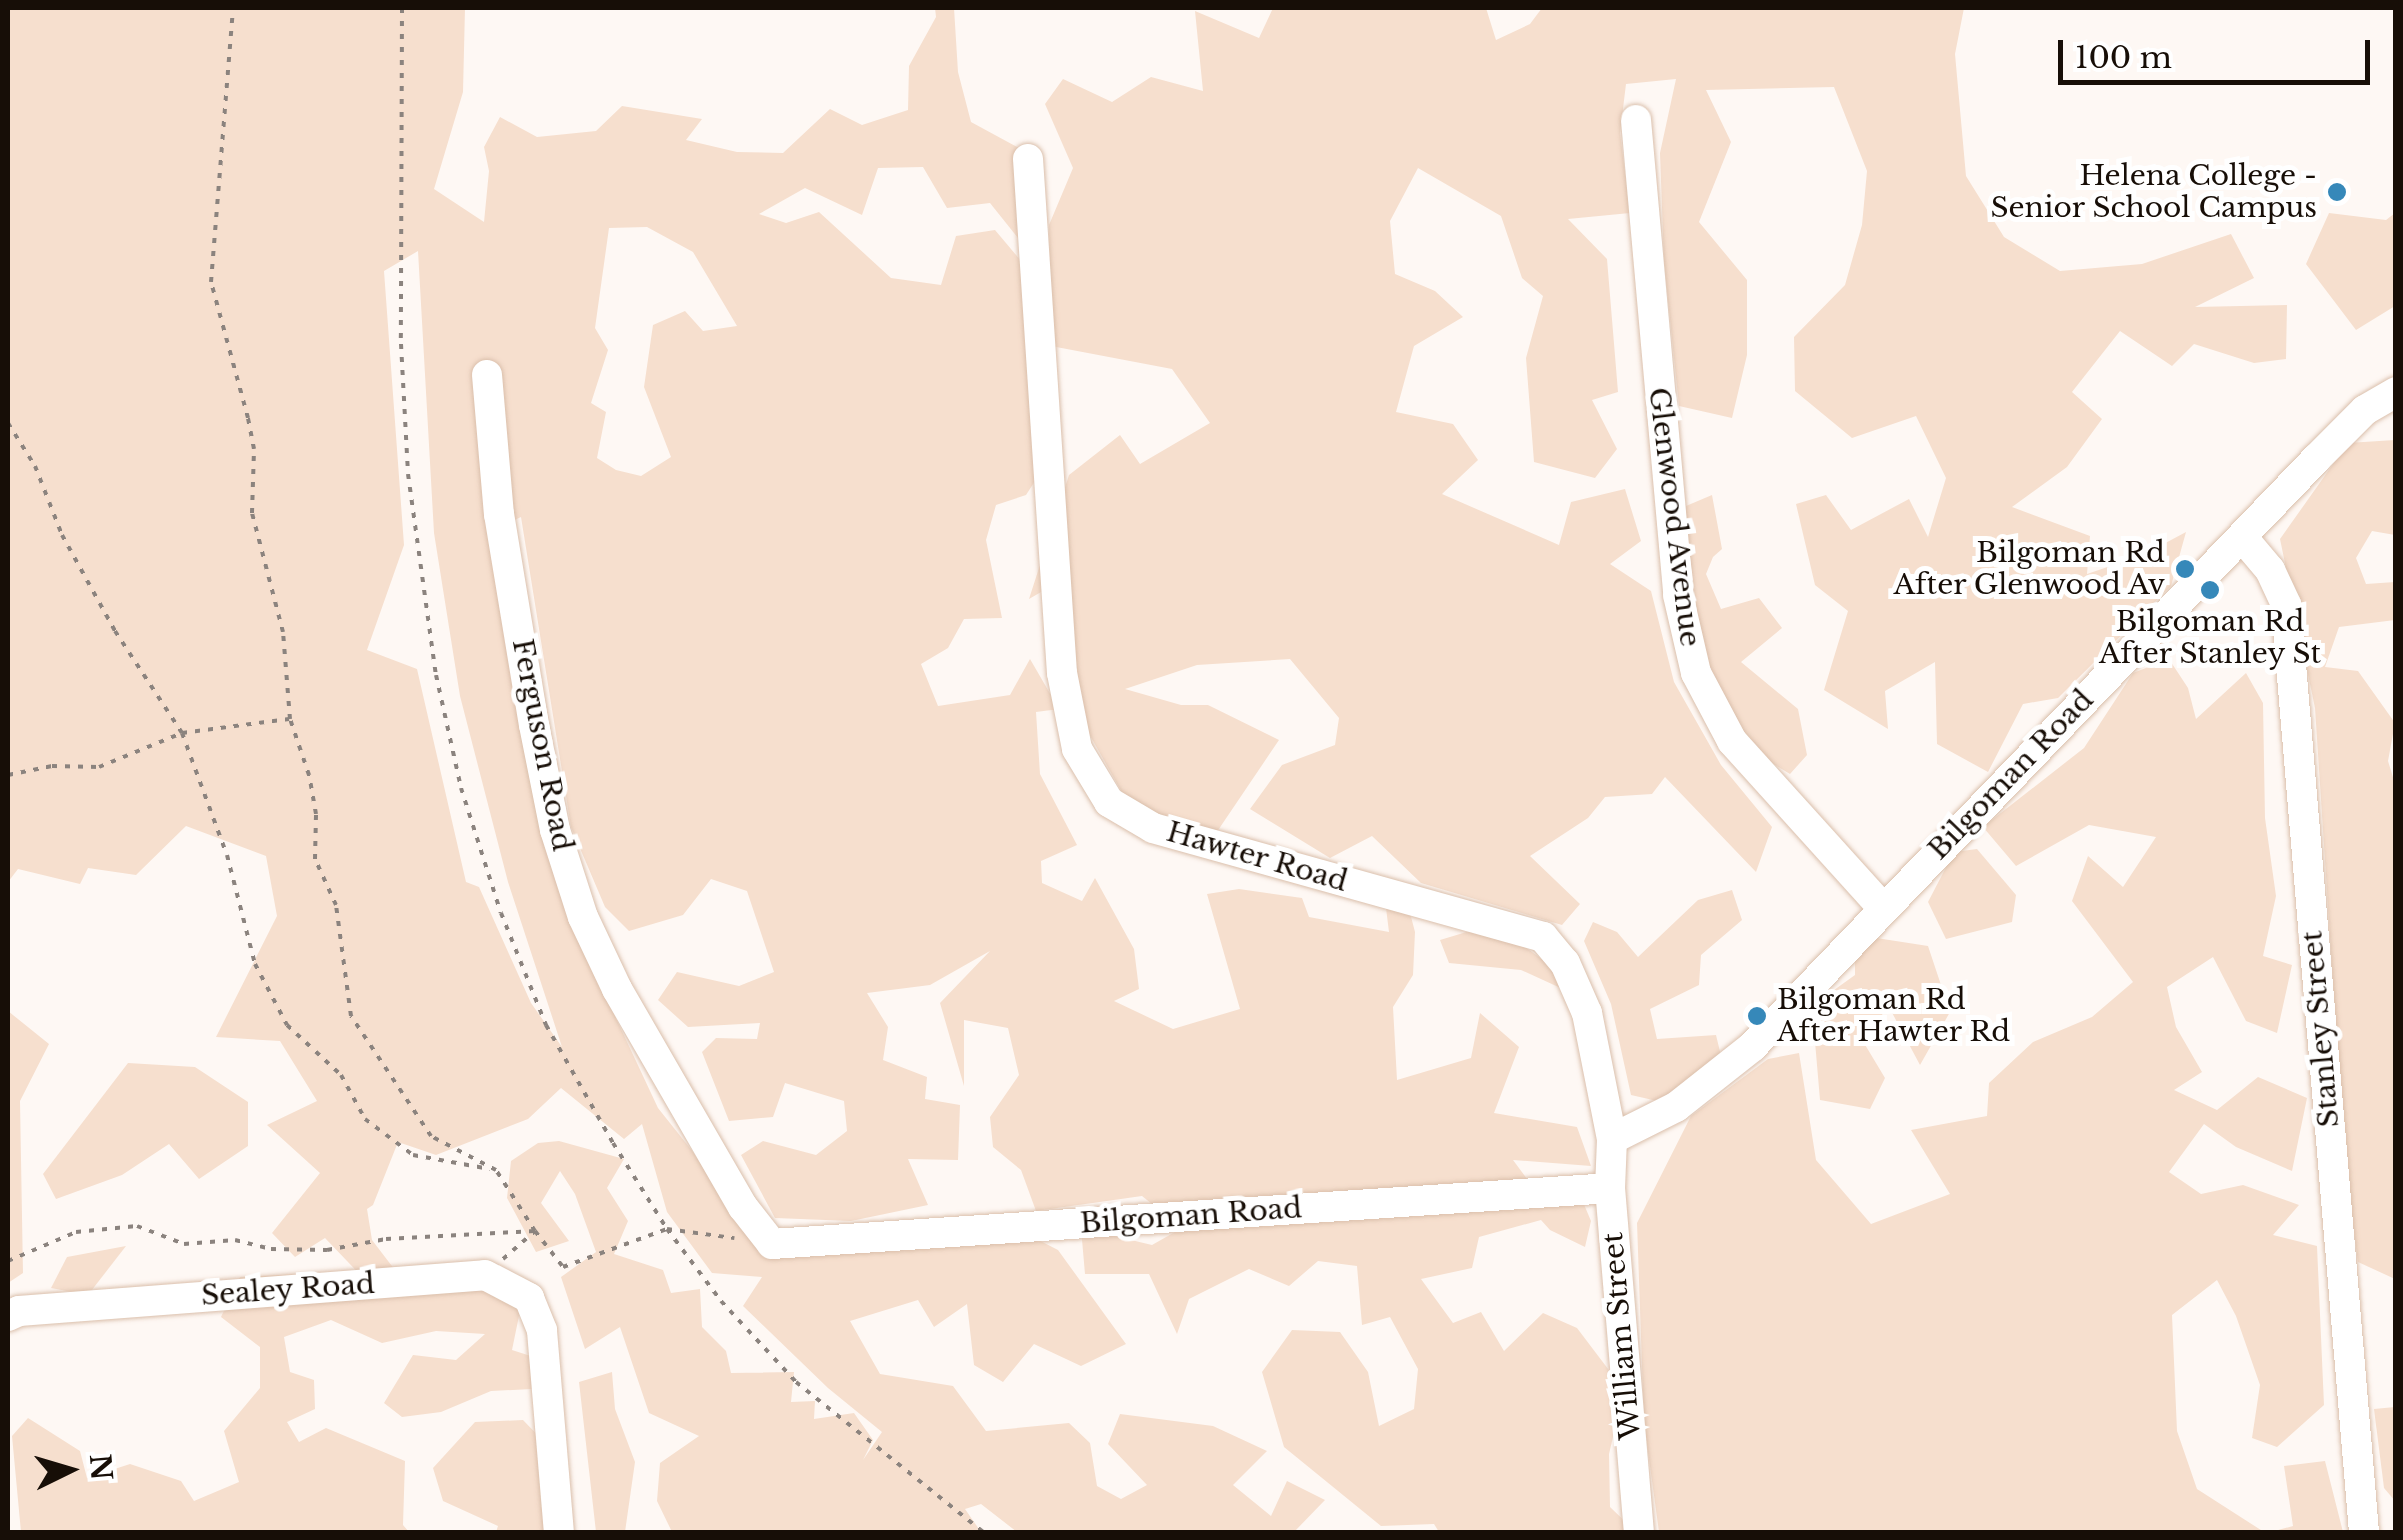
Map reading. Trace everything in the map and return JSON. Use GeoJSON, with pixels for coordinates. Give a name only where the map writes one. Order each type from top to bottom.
{"type":"FeatureCollection","features":[{"type":"Feature","properties":{"kind":"street","name":"Glenwood Avenue"},"geometry":{"type":"LineString","coordinates":[[1636,120],[1678,595],[1696,673],[1732,741],[1882,907]]}},
{"type":"Feature","properties":{"kind":"street","name":"Hawter Road"},"geometry":{"type":"LineString","coordinates":[[1028,158],[1062,674],[1077,749],[1109,802],[1153,828],[1543,936],[1565,963],[1588,1013],[1612,1139]]}},
{"type":"Feature","properties":{"kind":"street","name":"Ferguson Road"},"geometry":{"type":"LineString","coordinates":[[487,375],[499,514],[554,830],[577,900],[617,989],[743,1207],[772,1244]]}},
{"type":"Feature","properties":{"kind":"street","name":"Bilgoman Road"},"geometry":{"type":"LineString","coordinates":[[1612,1139],[1676,1107],[1752,1047],[1882,907],[2365,410],[2396,392]]}},
{"type":"Feature","properties":{"kind":"street","name":"Stanley Street"},"geometry":{"type":"LineString","coordinates":[[2244,538],[2270,570],[2286,606],[2364,1532]]}},
{"type":"Feature","properties":{"kind":"street","name":"William Street"},"geometry":{"type":"LineString","coordinates":[[1612,1139],[1610,1188],[1639,1532]]}},
{"type":"Feature","properties":{"kind":"street","name":"Bilgoman Road"},"geometry":{"type":"LineString","coordinates":[[772,1244],[1610,1188]]}},
{"type":"Feature","properties":{"kind":"street","name":"Sealey Road"},"geometry":{"type":"LineString","coordinates":[[8,1316],[19,1310],[485,1276]]}},
{"type":"Feature","properties":{"kind":"street"},"geometry":{"type":"LineString","coordinates":[[485,1276],[529,1298],[542,1330],[559,1532]]}},
{"type":"Feature","properties":{"kind":"path"},"geometry":{"type":"LineString","coordinates":[[234,8],[211,282],[254,449],[252,513],[283,632],[290,719],[310,775],[316,814],[315,859],[336,904],[351,1016],[431,1136],[496,1170],[534,1231],[562,1266],[667,1229],[772,1244]]}},
{"type":"Feature","properties":{"kind":"path"},"geometry":{"type":"LineString","coordinates":[[8,423],[34,466],[62,535],[114,631],[182,733],[227,855],[254,964],[287,1025],[340,1075],[364,1118],[413,1154],[496,1170]]}},
{"type":"Feature","properties":{"kind":"path"},"geometry":{"type":"LineString","coordinates":[[8,776],[52,766],[100,768],[182,733],[234,723],[290,719]]}},
{"type":"Feature","properties":{"kind":"path"},"geometry":{"type":"LineString","coordinates":[[8,1261],[76,1232],[138,1226],[184,1244],[235,1240],[270,1249],[327,1250],[386,1239],[534,1231]]}},
{"type":"Feature","properties":{"kind":"path"},"geometry":{"type":"LineString","coordinates":[[485,1276],[534,1231]]}},
{"type":"Feature","properties":{"kind":"shaded area"},"geometry":{"type":"Polygon","coordinates":[[[8,8],[465,8],[463,92],[434,189],[484,222],[489,171],[484,147],[500,117],[537,137],[596,131],[622,106],[702,119],[686,140],[737,152],[783,153],[830,109],[862,125],[908,110],[909,66],[936,17],[935,8],[954,8],[958,72],[971,122],[1019,148],[1022,243],[990,203],[947,208],[923,167],[878,168],[862,215],[805,188],[759,214],[786,223],[819,212],[891,278],[941,285],[956,236],[995,230],[1027,268],[1046,464],[1026,495],[996,505],[986,540],[1002,618],[964,619],[948,648],[921,664],[938,706],[1010,695],[1030,659],[1059,709],[1036,712],[1040,774],[1077,845],[1041,861],[1042,883],[1082,901],[1095,878],[1134,949],[1139,989],[1114,1001],[1173,1029],[1240,1009],[1207,894],[1239,889],[1302,898],[1309,917],[1389,932],[1384,892],[1409,909],[1415,932],[1413,975],[1393,1007],[1397,1080],[1471,1058],[1480,1013],[1519,1047],[1494,1113],[1577,1127],[1591,1166],[1513,1160],[1530,1183],[1580,1195],[1591,1221],[1585,1247],[1550,1230],[1541,1220],[1479,1237],[1472,1268],[1421,1279],[1453,1323],[1481,1312],[1504,1351],[1543,1313],[1577,1328],[1624,1390],[1609,1454],[1610,1507],[1636,1532],[1439,1532],[1434,1524],[1381,1526],[1284,1447],[1262,1372],[1292,1330],[1340,1332],[1368,1372],[1379,1426],[1414,1409],[1418,1369],[1390,1317],[1362,1325],[1357,1266],[1318,1261],[1289,1286],[1249,1269],[1189,1299],[1177,1334],[1149,1274],[1085,1274],[1081,1228],[1152,1245],[1182,1228],[1142,1196],[1036,1211],[1021,1170],[993,1147],[990,1117],[1019,1075],[1008,1028],[964,1020],[964,1086],[940,1003],[990,951],[930,985],[867,993],[888,1027],[883,1060],[927,1077],[925,1099],[960,1105],[958,1160],[908,1159],[928,1205],[851,1221],[775,1218],[741,1155],[763,1141],[816,1155],[847,1131],[844,1101],[785,1083],[773,1117],[729,1121],[702,1052],[716,1038],[757,1039],[760,1023],[688,1027],[658,1000],[677,972],[739,986],[774,972],[747,891],[711,879],[683,915],[629,931],[605,907],[571,827],[521,517],[495,529],[613,1012],[658,1108],[693,1152],[745,1232],[1013,1227],[1058,1250],[1126,1344],[1081,1366],[1034,1344],[1003,1382],[974,1365],[967,1304],[934,1327],[918,1300],[850,1321],[880,1374],[953,1386],[986,1431],[1069,1423],[1090,1443],[1097,1486],[1121,1499],[1147,1485],[1108,1444],[1120,1414],[1213,1426],[1267,1451],[1233,1485],[1271,1516],[1287,1481],[1325,1500],[1294,1532],[1017,1532],[981,1504],[965,1509],[981,1532],[672,1532],[657,1501],[660,1463],[699,1436],[649,1413],[620,1327],[585,1349],[561,1277],[596,1252],[575,1194],[560,1171],[541,1203],[569,1241],[536,1252],[507,1198],[511,1161],[538,1143],[559,1141],[624,1159],[607,1188],[628,1221],[614,1254],[663,1270],[671,1293],[700,1289],[702,1327],[726,1351],[731,1373],[794,1372],[791,1402],[815,1401],[814,1419],[854,1413],[873,1440],[863,1460],[882,1432],[828,1388],[743,1306],[762,1277],[712,1273],[667,1212],[642,1124],[624,1139],[561,1088],[528,1119],[436,1155],[398,1142],[373,1205],[367,1209],[372,1240],[411,1291],[451,1265],[521,1306],[512,1350],[540,1359],[532,1389],[491,1391],[441,1412],[402,1417],[384,1403],[413,1355],[456,1360],[485,1334],[436,1331],[382,1343],[331,1320],[284,1337],[290,1372],[314,1380],[315,1409],[287,1422],[299,1442],[326,1428],[405,1461],[403,1525],[409,1532],[21,1532],[12,1436],[28,1418],[80,1451],[87,1478],[130,1464],[181,1481],[194,1501],[239,1482],[224,1431],[260,1388],[260,1347],[221,1317],[240,1277],[302,1274],[370,1285],[325,1238],[295,1257],[272,1233],[320,1173],[267,1125],[317,1101],[280,1041],[216,1037],[277,916],[266,856],[186,826],[136,875],[88,868],[80,884],[18,869],[8,882],[8,8]],[[647,227],[609,228],[595,328],[608,350],[591,403],[606,412],[597,458],[616,470],[641,476],[671,457],[644,387],[653,325],[685,311],[703,331],[737,326],[693,252],[647,227]],[[418,251],[384,271],[404,545],[367,650],[417,669],[466,882],[479,887],[531,1003],[562,1047],[508,882],[460,696],[434,533],[418,251]]]}},
{"type":"Feature","properties":{"kind":"shaded area"},"geometry":{"type":"Polygon","coordinates":[[[1273,8],[1486,8],[1496,40],[1530,24],[1542,8],[1964,8],[1955,54],[1966,176],[2004,237],[2060,271],[2142,264],[2231,234],[2254,278],[2195,307],[2287,305],[2286,359],[2254,363],[2194,344],[2172,366],[2120,331],[2072,392],[2102,419],[2067,467],[2012,507],[2090,536],[2087,574],[2143,555],[2186,532],[2171,586],[2058,698],[2023,704],[1988,772],[1937,744],[1935,662],[1885,691],[1888,729],[1824,690],[1848,611],[1815,585],[1796,504],[1826,495],[1851,530],[1909,499],[1928,537],[1946,478],[1916,416],[1852,438],[1795,391],[1794,337],[1845,285],[1862,225],[1867,171],[1834,87],[1706,90],[1731,142],[1699,222],[1747,280],[1747,355],[1732,418],[1679,406],[1664,261],[1660,153],[1676,79],[1626,84],[1620,133],[1630,213],[1568,219],[1607,259],[1618,392],[1592,400],[1617,449],[1595,478],[1534,462],[1526,358],[1543,296],[1522,278],[1501,216],[1418,168],[1390,221],[1395,274],[1435,291],[1463,317],[1414,346],[1396,412],[1453,424],[1478,460],[1442,494],[1559,545],[1571,502],[1625,489],[1641,541],[1610,564],[1651,591],[1674,682],[1721,765],[1772,827],[1756,872],[1665,777],[1652,794],[1605,797],[1588,818],[1530,856],[1580,904],[1562,925],[1421,883],[1372,836],[1330,858],[1250,809],[1282,765],[1335,745],[1339,718],[1290,659],[1197,665],[1125,689],[1181,705],[1208,705],[1279,740],[1204,851],[1137,819],[1083,723],[1067,577],[1029,599],[1069,475],[1120,435],[1140,464],[1210,423],[1172,369],[1051,346],[1049,225],[1073,168],[1045,104],[1063,79],[1112,102],[1151,77],[1203,91],[1195,11],[1259,38],[1273,8]]]}},
{"type":"Feature","properties":{"kind":"shaded area"},"geometry":{"type":"Polygon","coordinates":[[[2329,213],[2386,220],[2395,213],[2395,306],[2356,330],[2306,264],[2329,213]]]}},
{"type":"Feature","properties":{"kind":"shaded area"},"geometry":{"type":"Polygon","coordinates":[[[2395,440],[2395,535],[2372,531],[2356,558],[2366,584],[2395,582],[2395,620],[2339,627],[2325,667],[2358,671],[2395,723],[2388,761],[2396,787],[2395,1279],[2358,1262],[2345,1165],[2315,708],[2280,539],[2348,443],[2395,440]]]}},
{"type":"Feature","properties":{"kind":"shaded area"},"geometry":{"type":"Polygon","coordinates":[[[1712,495],[1722,549],[1713,557],[1706,574],[1721,609],[1759,598],[1782,628],[1741,662],[1798,709],[1807,755],[1790,774],[1739,743],[1705,671],[1685,524],[1686,506],[1712,495]]]}},
{"type":"Feature","properties":{"kind":"shaded area"},"geometry":{"type":"Polygon","coordinates":[[[2169,659],[2188,688],[2196,719],[2246,673],[2263,703],[2265,818],[2276,896],[2263,956],[2292,965],[2277,1033],[2246,1021],[2213,957],[2167,987],[2176,1027],[2202,1072],[2174,1090],[2217,1110],[2258,1077],[2307,1098],[2292,1171],[2236,1147],[2204,1124],[2169,1172],[2201,1194],[2243,1185],[2299,1205],[2273,1235],[2317,1246],[2324,1405],[2277,1447],[2252,1438],[2260,1385],[2236,1316],[2217,1280],[2172,1315],[2177,1431],[2197,1489],[2264,1532],[1659,1532],[1644,1422],[1637,1223],[1691,1116],[1768,1059],[1799,1053],[1816,1160],[1871,1224],[1950,1194],[1911,1130],[1987,1116],[1989,1083],[2033,1042],[2092,1017],[2133,982],[2072,901],[2088,856],[2123,887],[2156,837],[2089,825],[2016,866],[1983,827],[2084,748],[2133,673],[2169,659]]]}},
{"type":"Feature","properties":{"kind":"shaded area"},"geometry":{"type":"Polygon","coordinates":[[[1977,849],[2016,895],[2012,922],[1946,939],[1928,902],[1954,852],[1977,849]]]}},
{"type":"Feature","properties":{"kind":"shaded area"},"geometry":{"type":"Polygon","coordinates":[[[1732,890],[1742,920],[1701,955],[1699,985],[1650,1009],[1657,1039],[1716,1035],[1724,1068],[1666,1103],[1631,1095],[1611,1004],[1584,941],[1593,922],[1617,932],[1638,957],[1698,900],[1732,890]]]}},
{"type":"Feature","properties":{"kind":"shaded area"},"geometry":{"type":"Polygon","coordinates":[[[1493,924],[1554,968],[1578,996],[1521,970],[1449,963],[1440,940],[1493,924]]]}},
{"type":"Feature","properties":{"kind":"shaded area"},"geometry":{"type":"Polygon","coordinates":[[[1870,937],[1928,946],[1950,1012],[1920,1065],[1889,1007],[1861,1038],[1885,1078],[1870,1109],[1820,1100],[1814,1030],[1802,1013],[1855,975],[1855,959],[1870,937]]]}},
{"type":"Feature","properties":{"kind":"shaded area"},"geometry":{"type":"Polygon","coordinates":[[[8,1011],[49,1044],[20,1101],[23,1273],[8,1283],[8,1011]]]}},
{"type":"Feature","properties":{"kind":"shaded area"},"geometry":{"type":"Polygon","coordinates":[[[128,1063],[195,1067],[248,1102],[248,1146],[199,1179],[169,1144],[122,1175],[56,1199],[43,1174],[128,1063]]]}},
{"type":"Feature","properties":{"kind":"shaded area"},"geometry":{"type":"Polygon","coordinates":[[[126,1246],[88,1295],[51,1288],[67,1257],[126,1246]]]}},
{"type":"Feature","properties":{"kind":"shaded area"},"geometry":{"type":"Polygon","coordinates":[[[612,1372],[615,1409],[635,1462],[625,1532],[596,1532],[579,1382],[612,1372]]]}},
{"type":"Feature","properties":{"kind":"shaded area"},"geometry":{"type":"Polygon","coordinates":[[[2396,1407],[2395,1501],[2384,1488],[2374,1409],[2396,1407]]]}},
{"type":"Feature","properties":{"kind":"shaded area"},"geometry":{"type":"Polygon","coordinates":[[[523,1420],[548,1446],[558,1532],[496,1532],[498,1526],[443,1501],[433,1468],[475,1422],[523,1420]]]}},
{"type":"Feature","properties":{"kind":"shaded area"},"geometry":{"type":"Polygon","coordinates":[[[2325,1461],[2343,1532],[2271,1532],[2293,1526],[2284,1466],[2325,1461]]]}},
{"type":"Feature","properties":{"kind":"place","name":"Helena College - Senior School Campus"},"geometry":{"type":"Point","coordinates":[2337,192]}},
{"type":"Feature","properties":{"kind":"place","name":"Bilgoman Rd After Glenwood Av"},"geometry":{"type":"Point","coordinates":[2185,569]}},
{"type":"Feature","properties":{"kind":"place","name":"Bilgoman Rd After Stanley St"},"geometry":{"type":"Point","coordinates":[2210,590]}},
{"type":"Feature","properties":{"kind":"place","name":"Bilgoman Rd After Hawter Rd"},"geometry":{"type":"Point","coordinates":[1757,1016]}}]}
